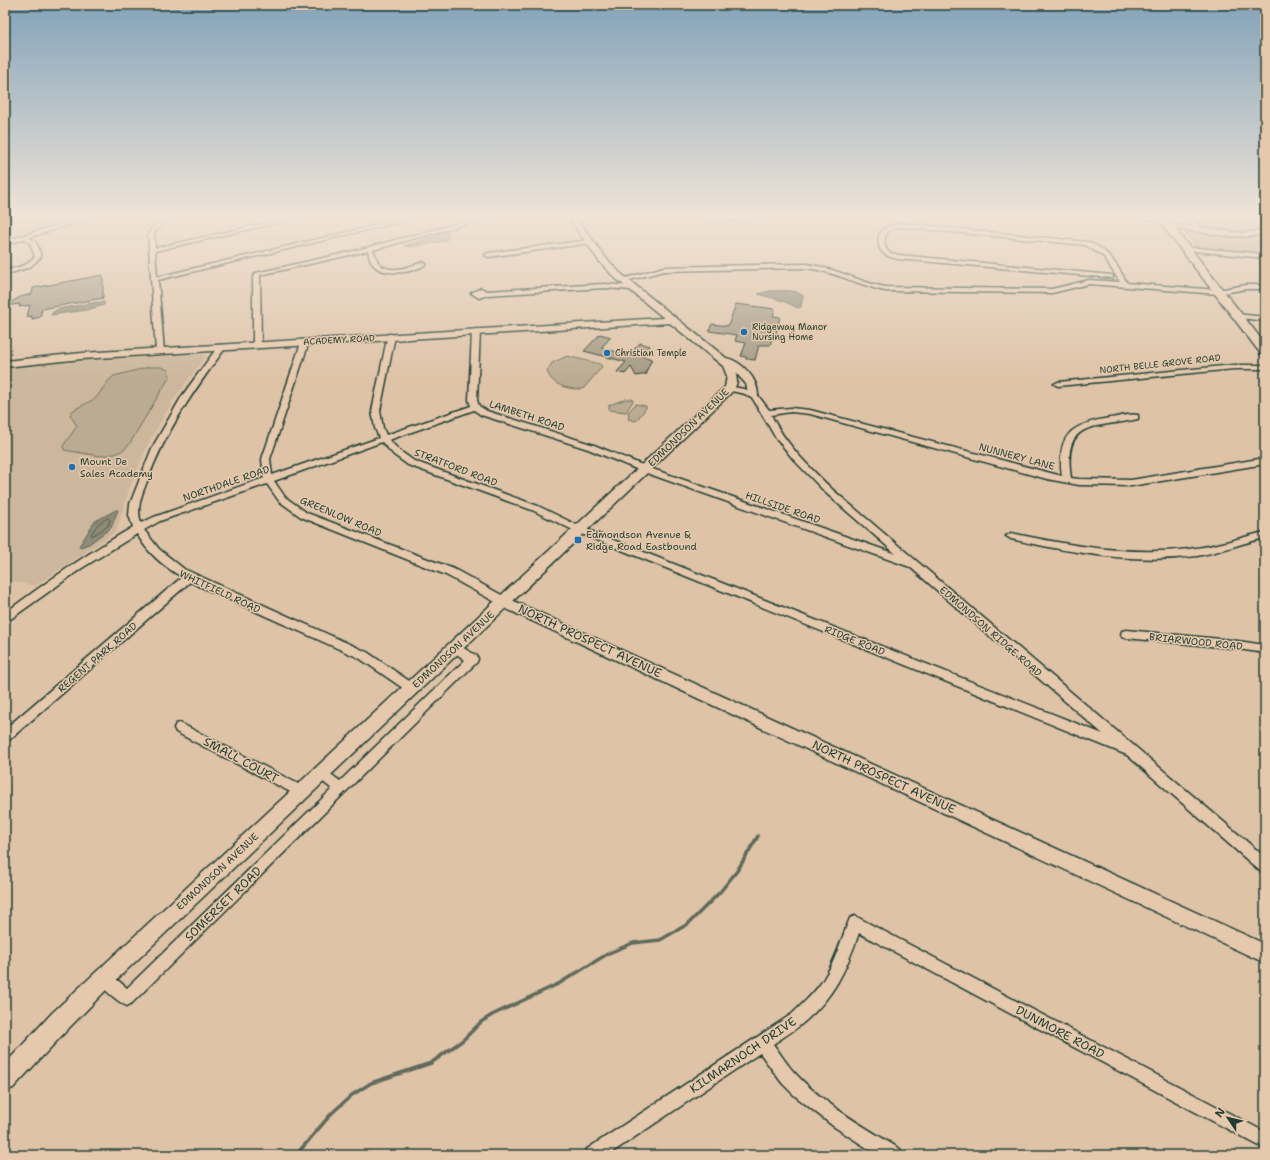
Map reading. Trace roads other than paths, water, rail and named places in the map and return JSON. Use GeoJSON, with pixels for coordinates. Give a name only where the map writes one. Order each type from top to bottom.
{"type":"FeatureCollection","features":[{"type":"Feature","properties":{"kind":"main road","name":"EDMONDSON AVENUE"},"geometry":{"type":"LineString","coordinates":[[5,1080],[60,1021],[104,978],[730,388],[732,384],[732,375],[727,364],[632,288],[613,271]]}},
{"type":"Feature","properties":{"kind":"main road"},"geometry":{"type":"LineString","coordinates":[[1202,271],[1265,352]]}},
{"type":"Feature","properties":{"kind":"main road","name":"ACADEMY ROAD"},"geometry":{"type":"LineString","coordinates":[[5,364],[82,356],[673,320]]}},
{"type":"Feature","properties":{"kind":"main road"},"geometry":{"type":"LineString","coordinates":[[721,359],[734,366],[751,383],[754,390],[753,395]]}},
{"type":"Feature","properties":{"kind":"street"},"geometry":{"type":"LineString","coordinates":[[154,271],[160,351]]}},
{"type":"Feature","properties":{"kind":"street"},"geometry":{"type":"LineString","coordinates":[[155,280],[192,271]]}},
{"type":"Feature","properties":{"kind":"street"},"geometry":{"type":"LineString","coordinates":[[257,345],[256,277],[258,274],[272,271]]}},
{"type":"Feature","properties":{"kind":"street"},"geometry":{"type":"LineString","coordinates":[[604,286],[619,277],[652,271]]}},
{"type":"Feature","properties":{"kind":"street"},"geometry":{"type":"LineString","coordinates":[[833,271],[870,286],[885,289],[1052,291],[1065,289],[1083,283],[1218,292],[1246,287],[1265,287]]}},
{"type":"Feature","properties":{"kind":"street"},"geometry":{"type":"LineString","coordinates":[[1046,271],[1121,278]]}},
{"type":"Feature","properties":{"kind":"street"},"geometry":{"type":"LineString","coordinates":[[1117,271],[1125,285]]}},
{"type":"Feature","properties":{"kind":"street"},"geometry":{"type":"LineString","coordinates":[[486,293],[604,286],[632,288]]}},
{"type":"Feature","properties":{"kind":"street"},"geometry":{"type":"LineString","coordinates":[[1236,316],[1265,319]]}},
{"type":"Feature","properties":{"kind":"street","name":"LAMBETH ROAD"},"geometry":{"type":"LineString","coordinates":[[476,331],[472,392],[474,407],[493,417],[591,447],[644,469]]}},
{"type":"Feature","properties":{"kind":"street","name":"STRATFORD ROAD"},"geometry":{"type":"LineString","coordinates":[[391,336],[376,411],[378,428],[390,448],[399,456],[411,463],[535,508],[580,530]]}},
{"type":"Feature","properties":{"kind":"street"},"geometry":{"type":"LineString","coordinates":[[268,480],[266,465],[269,446],[305,342]]}},
{"type":"Feature","properties":{"kind":"street","name":"WHITFIELD ROAD"},"geometry":{"type":"LineString","coordinates":[[222,347],[184,397],[157,446],[138,495],[134,513],[138,528],[143,536],[175,570],[363,655],[411,688]]}},
{"type":"Feature","properties":{"kind":"street","name":"NORTH BELLE GROVE ROAD"},"geometry":{"type":"LineString","coordinates":[[1058,384],[1234,367],[1265,366]]}},
{"type":"Feature","properties":{"kind":"street"},"geometry":{"type":"LineString","coordinates":[[730,388],[753,395]]}},
{"type":"Feature","properties":{"kind":"street","name":"EDMONDSON RIDGE ROAD"},"geometry":{"type":"LineString","coordinates":[[753,395],[767,413],[777,433],[792,454],[830,492],[1265,866]]}},
{"type":"Feature","properties":{"kind":"street","name":"NORTHDALE ROAD"},"geometry":{"type":"LineString","coordinates":[[5,619],[95,554],[138,528],[157,519],[474,407]]}},
{"type":"Feature","properties":{"kind":"street","name":"NUNNERY LANE"},"geometry":{"type":"LineString","coordinates":[[767,413],[791,410],[810,412],[1067,480],[1094,483],[1131,483],[1265,461]]}},
{"type":"Feature","properties":{"kind":"street"},"geometry":{"type":"LineString","coordinates":[[1067,480],[1063,459],[1067,440],[1072,434],[1078,429],[1086,426],[1135,417]]}},
{"type":"Feature","properties":{"kind":"street","name":"HILLSIDE ROAD"},"geometry":{"type":"LineString","coordinates":[[644,469],[915,565]]}},
{"type":"Feature","properties":{"kind":"street","name":"GREENLOW ROAD"},"geometry":{"type":"LineString","coordinates":[[268,480],[275,492],[284,502],[304,514],[450,572],[503,601]]}},
{"type":"Feature","properties":{"kind":"street","name":"RIDGE ROAD"},"geometry":{"type":"LineString","coordinates":[[580,530],[1130,751]]}},
{"type":"Feature","properties":{"kind":"street"},"geometry":{"type":"LineString","coordinates":[[1012,536],[1086,551],[1146,555],[1194,552],[1265,535]]}},
{"type":"Feature","properties":{"kind":"street","name":"REGENT PARK ROAD"},"geometry":{"type":"LineString","coordinates":[[5,736],[189,577]]}},
{"type":"Feature","properties":{"kind":"street","name":"NORTH PROSPECT AVENUE"},"geometry":{"type":"LineString","coordinates":[[503,601],[1265,954]]}},
{"type":"Feature","properties":{"kind":"street","name":"BRIARWOOD ROAD"},"geometry":{"type":"LineString","coordinates":[[1126,634],[1231,644],[1265,649]]}},
{"type":"Feature","properties":{"kind":"street","name":"SOMERSET ROAD"},"geometry":{"type":"LineString","coordinates":[[104,978],[127,998],[473,659],[455,647]]}},
{"type":"Feature","properties":{"kind":"street","name":"SMALL COURT"},"geometry":{"type":"LineString","coordinates":[[180,728],[302,792]]}},
{"type":"Feature","properties":{"kind":"street"},"geometry":{"type":"LineString","coordinates":[[321,773],[341,789]]}},
{"type":"Feature","properties":{"kind":"street","name":"KILMARNOCH DRIVE"},"geometry":{"type":"LineString","coordinates":[[594,1155],[797,1019],[815,1003],[828,986],[840,963],[855,923]]}},
{"type":"Feature","properties":{"kind":"street","name":"DUNMORE ROAD"},"geometry":{"type":"LineString","coordinates":[[855,923],[1265,1141]]}},
{"type":"Feature","properties":{"kind":"street"},"geometry":{"type":"LineString","coordinates":[[762,1043],[788,1077],[810,1097],[834,1117],[894,1155]]}},
{"type":"Feature","properties":{"kind":"water"},"geometry":{"type":"Polygon","coordinates":[[[787,290],[800,293],[803,296],[801,307],[798,308],[783,301],[758,294],[769,291],[787,290]]]}},
{"type":"Feature","properties":{"kind":"water"},"geometry":{"type":"Polygon","coordinates":[[[104,302],[104,305],[87,310],[51,315],[58,309],[104,302]]]}},
{"type":"Feature","properties":{"kind":"water"},"geometry":{"type":"Polygon","coordinates":[[[118,510],[111,528],[89,544],[81,547],[79,546],[95,521],[118,510]]]}},
{"type":"Feature","properties":{"kind":"waterway"},"geometry":{"type":"LineString","coordinates":[[296,1155],[332,1113],[352,1095],[371,1083],[431,1063],[463,1040],[481,1022],[492,1015],[560,983],[609,953],[633,943],[660,940],[688,924],[720,892],[737,871],[758,836]]}},
{"type":"Feature","properties":{"kind":"place","name":"Ridgeway Manor Nursing Home"},"geometry":{"type":"Point","coordinates":[744,332]}},
{"type":"Feature","properties":{"kind":"place","name":"Christian Temple"},"geometry":{"type":"Point","coordinates":[607,353]}},
{"type":"Feature","properties":{"kind":"place","name":"Mount De Sales Academy"},"geometry":{"type":"Point","coordinates":[72,467]}},
{"type":"Feature","properties":{"kind":"place","name":"Edmondson Avenue & Ridge Road Eastbound"},"geometry":{"type":"Point","coordinates":[578,540]}}]}
